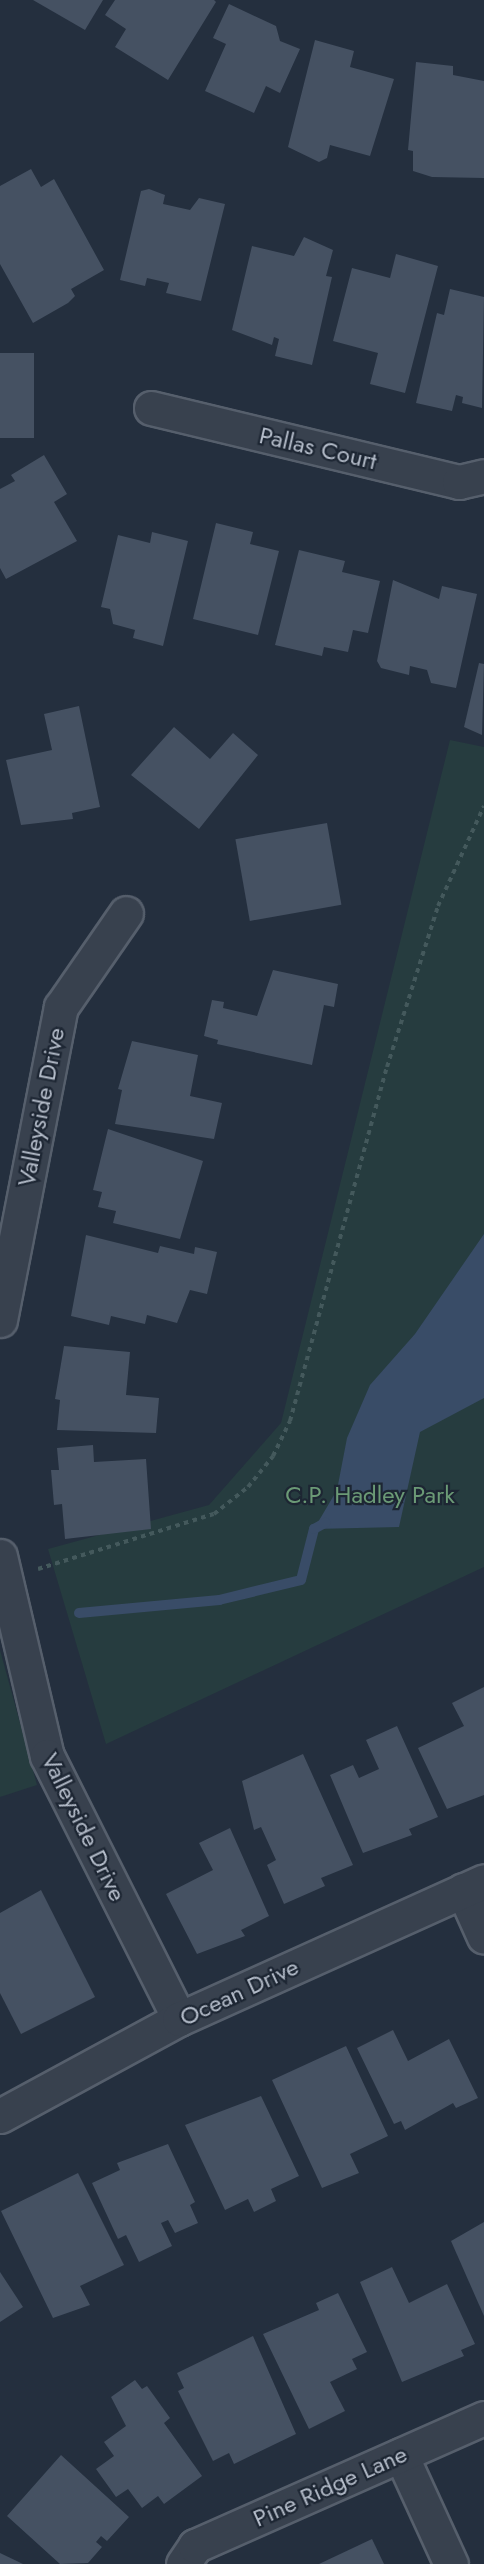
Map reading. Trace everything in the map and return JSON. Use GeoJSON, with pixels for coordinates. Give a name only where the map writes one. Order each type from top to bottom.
{"type":"FeatureCollection","features":[{"type":"Feature","properties":{"kind":"street","name":"Pallas Court"},"geometry":{"type":"LineString","coordinates":[[151,408],[459,482],[484,476]]}},
{"type":"Feature","properties":{"kind":"street","name":"Valleyside Drive"},"geometry":{"type":"LineString","coordinates":[[0,1320],[61,1007],[126,913]]}},
{"type":"Feature","properties":{"kind":"street","name":"Valleyside Drive"},"geometry":{"type":"LineString","coordinates":[[0,1556],[47,1756],[179,2019]]}},
{"type":"Feature","properties":{"kind":"street","name":"Ocean Drive"},"geometry":{"type":"LineString","coordinates":[[0,2116],[179,2019],[474,1885]]}},
{"type":"Feature","properties":{"kind":"street"},"geometry":{"type":"LineString","coordinates":[[474,1885],[484,1937]]}},
{"type":"Feature","properties":{"kind":"street","name":"Pine Ridge Lane"},"geometry":{"type":"LineString","coordinates":[[183,2564],[195,2546],[484,2418]]}},
{"type":"Feature","properties":{"kind":"street"},"geometry":{"type":"LineString","coordinates":[[401,2455],[450,2564]]}},
{"type":"Feature","properties":{"kind":"path"},"geometry":{"type":"LineString","coordinates":[[34,1570],[214,1514],[248,1487],[273,1456],[290,1421],[387,1067],[438,906],[484,806]]}},
{"type":"Feature","properties":{"kind":"green space","name":"C.P. Hadley Park"},"geometry":{"type":"Polygon","coordinates":[[[450,740],[484,747],[484,1567],[106,1744],[48,1549],[209,1505],[281,1423],[450,740]]]}},
{"type":"Feature","properties":{"kind":"green space"},"geometry":{"type":"Polygon","coordinates":[[[0,1650],[37,1785],[0,1797],[0,1650]]]}},
{"type":"Feature","properties":{"kind":"water"},"geometry":{"type":"Polygon","coordinates":[[[484,1234],[484,1398],[420,1432],[399,1527],[314,1529],[337,1490],[347,1438],[370,1385],[415,1334],[484,1234]]]}},
{"type":"Feature","properties":{"kind":"building"},"geometry":{"type":"Polygon","coordinates":[[[33,0],[103,0],[85,30],[33,0]]]}},
{"type":"Feature","properties":{"kind":"building"},"geometry":{"type":"Polygon","coordinates":[[[115,0],[214,0],[216,2],[168,80],[115,47],[126,29],[105,15],[115,0]]]}},
{"type":"Feature","properties":{"kind":"building"},"geometry":{"type":"Polygon","coordinates":[[[229,4],[276,26],[280,41],[300,49],[280,93],[266,86],[254,113],[205,91],[226,44],[213,38],[229,4]]]}},
{"type":"Feature","properties":{"kind":"building"},"geometry":{"type":"Polygon","coordinates":[[[315,40],[354,51],[350,67],[394,79],[370,156],[330,145],[327,158],[319,162],[288,147],[315,40]]]}},
{"type":"Feature","properties":{"kind":"building"},"geometry":{"type":"Polygon","coordinates":[[[416,62],[453,66],[453,75],[484,81],[484,178],[432,177],[413,171],[413,151],[408,150],[416,62]]]}},
{"type":"Feature","properties":{"kind":"building"},"geometry":{"type":"Polygon","coordinates":[[[31,169],[41,187],[54,179],[104,270],[71,289],[75,296],[68,303],[33,323],[0,264],[0,186],[31,169]]]}},
{"type":"Feature","properties":{"kind":"building"},"geometry":{"type":"Polygon","coordinates":[[[149,189],[165,195],[163,204],[190,210],[199,198],[225,204],[201,301],[166,293],[169,283],[147,278],[145,286],[120,280],[141,191],[149,189]]]}},
{"type":"Feature","properties":{"kind":"building"},"geometry":{"type":"Polygon","coordinates":[[[304,237],[333,250],[326,276],[332,277],[312,365],[275,356],[279,339],[274,337],[272,345],[232,330],[252,246],[294,256],[304,237]]]}},
{"type":"Feature","properties":{"kind":"building"},"geometry":{"type":"Polygon","coordinates":[[[396,254],[438,266],[405,393],[370,384],[378,353],[333,341],[352,268],[390,278],[396,254]]]}},
{"type":"Feature","properties":{"kind":"building"},"geometry":{"type":"Polygon","coordinates":[[[450,289],[484,297],[482,408],[462,403],[463,397],[456,395],[452,411],[416,403],[437,313],[444,315],[450,289]]]}},
{"type":"Feature","properties":{"kind":"building"},"geometry":{"type":"Polygon","coordinates":[[[0,353],[34,353],[34,438],[0,438],[0,353]]]}},
{"type":"Feature","properties":{"kind":"building"},"geometry":{"type":"Polygon","coordinates":[[[44,455],[67,494],[54,502],[77,541],[6,579],[0,568],[0,489],[15,481],[11,475],[44,455]]]}},
{"type":"Feature","properties":{"kind":"building"},"geometry":{"type":"Polygon","coordinates":[[[216,523],[253,532],[250,544],[279,551],[258,635],[193,619],[216,523]]]}},
{"type":"Feature","properties":{"kind":"building"},"geometry":{"type":"Polygon","coordinates":[[[152,532],[188,541],[163,646],[133,638],[135,630],[113,624],[110,609],[101,607],[118,535],[150,543],[152,532]]]}},
{"type":"Feature","properties":{"kind":"building"},"geometry":{"type":"Polygon","coordinates":[[[299,550],[345,561],[342,572],[380,581],[368,633],[353,630],[348,652],[324,647],[322,656],[275,645],[299,550]]]}},
{"type":"Feature","properties":{"kind":"building"},"geometry":{"type":"Polygon","coordinates":[[[393,580],[439,599],[442,586],[477,594],[456,688],[431,683],[427,670],[410,666],[409,675],[381,668],[377,661],[393,580]]]}},
{"type":"Feature","properties":{"kind":"building"},"geometry":{"type":"Polygon","coordinates":[[[479,663],[484,664],[482,735],[464,727],[479,663]]]}},
{"type":"Feature","properties":{"kind":"building"},"geometry":{"type":"Polygon","coordinates":[[[79,706],[100,807],[72,813],[73,819],[21,825],[6,760],[52,750],[44,714],[79,706]]]}},
{"type":"Feature","properties":{"kind":"building"},"geometry":{"type":"Polygon","coordinates":[[[174,727],[210,759],[233,733],[258,755],[199,829],[131,775],[174,727]]]}},
{"type":"Feature","properties":{"kind":"building"},"geometry":{"type":"Polygon","coordinates":[[[327,823],[341,905],[250,921],[235,839],[327,823]]]}},
{"type":"Feature","properties":{"kind":"building"},"geometry":{"type":"Polygon","coordinates":[[[273,970],[338,984],[334,1007],[324,1005],[312,1065],[217,1044],[218,1040],[204,1036],[212,1000],[224,1002],[223,1008],[257,1016],[273,970]]]}},
{"type":"Feature","properties":{"kind":"building"},"geometry":{"type":"Polygon","coordinates":[[[132,1041],[198,1055],[190,1096],[222,1103],[214,1139],[115,1124],[122,1090],[118,1089],[132,1041]]]}},
{"type":"Feature","properties":{"kind":"building"},"geometry":{"type":"Polygon","coordinates":[[[108,1129],[203,1161],[180,1239],[113,1223],[116,1211],[98,1207],[102,1192],[93,1190],[108,1129]]]}},
{"type":"Feature","properties":{"kind":"building"},"geometry":{"type":"Polygon","coordinates":[[[86,1235],[158,1253],[160,1246],[194,1254],[195,1247],[217,1252],[207,1294],[190,1290],[177,1323],[147,1315],[145,1324],[111,1316],[109,1325],[71,1316],[86,1235]]]}},
{"type":"Feature","properties":{"kind":"building"},"geometry":{"type":"Polygon","coordinates":[[[64,1346],[130,1352],[126,1395],[159,1398],[156,1433],[57,1430],[60,1400],[55,1399],[64,1346]]]}},
{"type":"Feature","properties":{"kind":"building"},"geometry":{"type":"Polygon","coordinates":[[[93,1445],[94,1462],[146,1459],[151,1529],[65,1539],[62,1504],[54,1505],[51,1470],[59,1470],[57,1448],[93,1445]]]}},
{"type":"Feature","properties":{"kind":"building"},"geometry":{"type":"Polygon","coordinates":[[[484,1687],[484,1795],[447,1809],[418,1748],[464,1726],[452,1703],[484,1687]]]}},
{"type":"Feature","properties":{"kind":"building"},"geometry":{"type":"Polygon","coordinates":[[[397,1726],[438,1817],[409,1829],[412,1835],[363,1853],[330,1775],[353,1765],[359,1778],[379,1769],[366,1740],[397,1726]]]}},
{"type":"Feature","properties":{"kind":"building"},"geometry":{"type":"Polygon","coordinates":[[[303,1754],[353,1865],[321,1878],[325,1886],[284,1904],[267,1865],[276,1860],[261,1827],[254,1830],[242,1781],[303,1754]]]}},
{"type":"Feature","properties":{"kind":"building"},"geometry":{"type":"Polygon","coordinates":[[[230,1828],[269,1916],[241,1930],[245,1936],[197,1954],[166,1894],[213,1870],[199,1843],[230,1828]]]}},
{"type":"Feature","properties":{"kind":"building"},"geometry":{"type":"Polygon","coordinates":[[[41,1890],[95,1997],[21,2034],[0,1993],[0,1913],[41,1890]]]}},
{"type":"Feature","properties":{"kind":"building"},"geometry":{"type":"Polygon","coordinates":[[[393,2030],[408,2061],[449,2039],[478,2098],[456,2108],[453,2103],[405,2130],[401,2121],[394,2124],[357,2048],[393,2030]]]}},
{"type":"Feature","properties":{"kind":"building"},"geometry":{"type":"Polygon","coordinates":[[[346,2046],[388,2136],[350,2154],[359,2173],[322,2188],[272,2080],[346,2046]]]}},
{"type":"Feature","properties":{"kind":"building"},"geometry":{"type":"Polygon","coordinates":[[[261,2096],[299,2176],[271,2189],[276,2201],[254,2212],[248,2199],[225,2210],[185,2125],[261,2096]]]}},
{"type":"Feature","properties":{"kind":"building"},"geometry":{"type":"Polygon","coordinates":[[[168,2144],[195,2202],[190,2205],[198,2223],[175,2233],[168,2220],[161,2223],[172,2246],[139,2262],[126,2235],[118,2239],[92,2183],[120,2170],[117,2163],[168,2144]]]}},
{"type":"Feature","properties":{"kind":"building"},"geometry":{"type":"Polygon","coordinates":[[[78,2173],[124,2265],[80,2286],[90,2305],[53,2318],[1,2211],[78,2173]]]}},
{"type":"Feature","properties":{"kind":"building"},"geometry":{"type":"Polygon","coordinates":[[[484,2222],[484,2316],[451,2241],[484,2222]]]}},
{"type":"Feature","properties":{"kind":"building"},"geometry":{"type":"Polygon","coordinates":[[[392,2267],[409,2303],[447,2284],[475,2344],[461,2350],[464,2356],[402,2382],[360,2282],[392,2267]]]}},
{"type":"Feature","properties":{"kind":"building"},"geometry":{"type":"Polygon","coordinates":[[[0,2272],[23,2307],[0,2322],[0,2272]]]}},
{"type":"Feature","properties":{"kind":"building"},"geometry":{"type":"Polygon","coordinates":[[[338,2293],[367,2352],[352,2359],[357,2369],[330,2382],[345,2411],[309,2429],[263,2334],[319,2310],[316,2303],[338,2293]]]}},
{"type":"Feature","properties":{"kind":"building"},"geometry":{"type":"Polygon","coordinates":[[[253,2336],[296,2434],[234,2464],[229,2453],[213,2461],[178,2391],[184,2388],[177,2373],[253,2336]]]}},
{"type":"Feature","properties":{"kind":"building"},"geometry":{"type":"Polygon","coordinates":[[[135,2380],[142,2389],[147,2386],[170,2418],[164,2423],[202,2476],[164,2504],[158,2496],[142,2508],[128,2489],[116,2497],[96,2469],[114,2456],[104,2442],[126,2426],[111,2397],[135,2380]]]}},
{"type":"Feature","properties":{"kind":"building"},"geometry":{"type":"Polygon","coordinates":[[[61,2455],[129,2517],[107,2541],[101,2536],[96,2542],[102,2547],[88,2563],[60,2564],[7,2516],[61,2455]]]}},
{"type":"Feature","properties":{"kind":"building"},"geometry":{"type":"Polygon","coordinates":[[[372,2539],[384,2564],[319,2564],[372,2539]]]}},
{"type":"Feature","properties":{"kind":"building"},"geometry":{"type":"Polygon","coordinates":[[[0,2553],[23,2564],[0,2564],[0,2553]]]}},
{"type":"Feature","properties":{"kind":"waterway"},"geometry":{"type":"LineString","coordinates":[[79,1613],[219,1600],[301,1580],[314,1529],[325,1523]]}}]}
